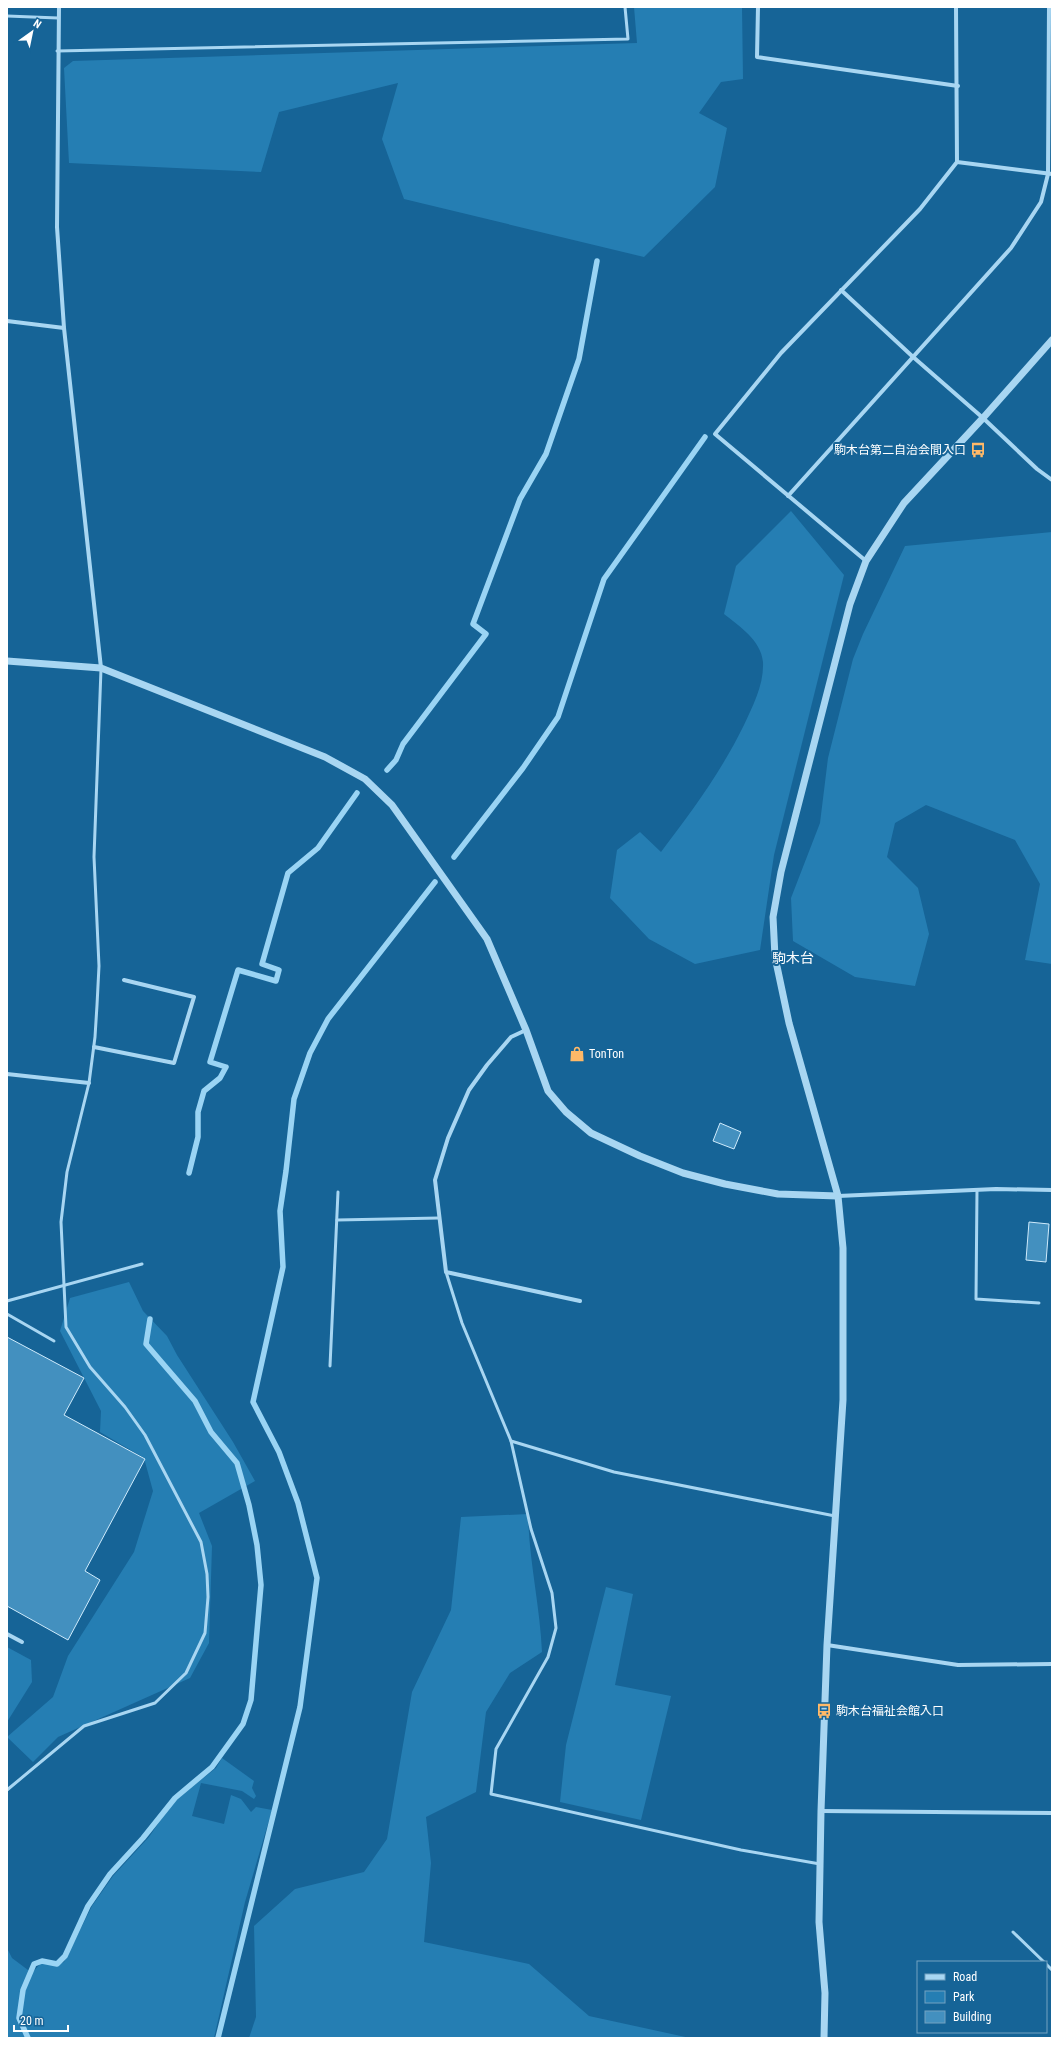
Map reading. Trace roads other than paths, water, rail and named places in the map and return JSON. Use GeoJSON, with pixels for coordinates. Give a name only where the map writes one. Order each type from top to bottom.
{"type":"FeatureCollection","features":[{"type":"Feature","properties":{"kind":"street"},"geometry":{"type":"LineString","coordinates":[[59,7],[57,51],[57,227],[64,328],[101,668]]}},
{"type":"Feature","properties":{"kind":"street"},"geometry":{"type":"LineString","coordinates":[[758,7],[757,57],[958,86]]}},
{"type":"Feature","properties":{"kind":"street"},"geometry":{"type":"LineString","coordinates":[[866,561],[716,434],[780,353],[920,209],[957,162],[958,86],[956,7]]}},
{"type":"Feature","properties":{"kind":"street"},"geometry":{"type":"LineString","coordinates":[[788,496],[912,356],[1011,248],[1041,202],[1050,174],[1049,7]]}},
{"type":"Feature","properties":{"kind":"street"},"geometry":{"type":"LineString","coordinates":[[957,162],[1050,174]]}},
{"type":"Feature","properties":{"kind":"street"},"geometry":{"type":"LineString","coordinates":[[841,290],[912,356],[983,418],[1037,469],[1052,480]]}},
{"type":"Feature","properties":{"kind":"street"},"geometry":{"type":"LineString","coordinates":[[7,321],[64,328]]}},
{"type":"Feature","properties":{"kind":"street"},"geometry":{"type":"LineString","coordinates":[[824,2038],[825,1994],[819,1922],[821,1811],[827,1645],[837,1516],[842,1400],[843,1248],[838,1196],[789,1023],[775,957],[774,917],[781,872],[850,604],[866,561],[904,503],[983,418],[1052,340]]}},
{"type":"Feature","properties":{"kind":"street"},"geometry":{"type":"LineString","coordinates":[[7,661],[101,668],[325,757],[365,779],[392,805],[487,939],[526,1030],[548,1091],[566,1112],[591,1133],[640,1156],[683,1173],[725,1184],[778,1194],[838,1196],[977,1190],[1052,1190]]}},
{"type":"Feature","properties":{"kind":"street"},"geometry":{"type":"LineString","coordinates":[[94,1047],[174,1063],[194,997],[124,980]]}},
{"type":"Feature","properties":{"kind":"street"},"geometry":{"type":"LineString","coordinates":[[526,1030],[511,1037],[487,1065],[469,1090],[458,1113],[435,1180],[446,1272],[580,1301]]}},
{"type":"Feature","properties":{"kind":"street"},"geometry":{"type":"LineString","coordinates":[[7,1074],[89,1083]]}},
{"type":"Feature","properties":{"kind":"street"},"geometry":{"type":"LineString","coordinates":[[7,1634],[22,1642]]}},
{"type":"Feature","properties":{"kind":"street"},"geometry":{"type":"LineString","coordinates":[[827,1645],[958,1665],[1052,1664]]}},
{"type":"Feature","properties":{"kind":"street"},"geometry":{"type":"LineString","coordinates":[[821,1811],[1052,1813]]}},
{"type":"Feature","properties":{"kind":"lane"},"geometry":{"type":"LineString","coordinates":[[57,51],[628,39],[625,7]]}},
{"type":"Feature","properties":{"kind":"lane"},"geometry":{"type":"LineString","coordinates":[[7,16],[58,18]]}},
{"type":"Feature","properties":{"kind":"lane"},"geometry":{"type":"LineString","coordinates":[[7,1790],[84,1726],[155,1703],[186,1673],[205,1633],[207,1582],[201,1542],[145,1435],[125,1406],[90,1367],[66,1327],[61,1222],[62,1208],[67,1172],[89,1083],[94,1047],[99,966],[94,857],[98,716],[102,684],[101,668]]}},
{"type":"Feature","properties":{"kind":"lane"},"geometry":{"type":"LineString","coordinates":[[977,1190],[976,1300],[1039,1304]]}},
{"type":"Feature","properties":{"kind":"lane"},"geometry":{"type":"LineString","coordinates":[[330,1366],[338,1192]]}},
{"type":"Feature","properties":{"kind":"lane"},"geometry":{"type":"LineString","coordinates":[[337,1220],[439,1218]]}},
{"type":"Feature","properties":{"kind":"lane"},"geometry":{"type":"LineString","coordinates":[[7,1301],[142,1264]]}},
{"type":"Feature","properties":{"kind":"lane"},"geometry":{"type":"LineString","coordinates":[[446,1272],[462,1323],[511,1441],[531,1529],[552,1593],[556,1628],[548,1656],[496,1749],[491,1794],[741,1850],[820,1864]]}},
{"type":"Feature","properties":{"kind":"lane"},"geometry":{"type":"LineString","coordinates":[[7,1314],[54,1340]]}},
{"type":"Feature","properties":{"kind":"lane"},"geometry":{"type":"LineString","coordinates":[[511,1441],[614,1472],[837,1516]]}},
{"type":"Feature","properties":{"kind":"lane"},"geometry":{"type":"LineString","coordinates":[[1013,1932],[1043,1961]]}},
{"type":"Feature","properties":{"kind":"waterway"},"geometry":{"type":"LineString","coordinates":[[387,770],[396,760],[403,744],[486,634],[473,624],[520,499],[546,454],[579,359],[597,261]]}},
{"type":"Feature","properties":{"kind":"waterway"},"geometry":{"type":"LineString","coordinates":[[454,857],[523,768],[558,717],[604,579],[705,437]]}},
{"type":"Feature","properties":{"kind":"waterway"},"geometry":{"type":"LineString","coordinates":[[189,1173],[198,1137],[198,1112],[204,1091],[220,1078],[226,1067],[210,1062],[238,970],[276,981],[279,970],[262,964],[288,873],[318,848],[357,793]]}},
{"type":"Feature","properties":{"kind":"waterway"},"geometry":{"type":"LineString","coordinates":[[218,2038],[300,1707],[317,1578],[298,1503],[279,1452],[253,1402],[283,1267],[280,1211],[294,1099],[310,1053],[328,1019],[435,882]]}},
{"type":"Feature","properties":{"kind":"waterway"},"geometry":{"type":"LineString","coordinates":[[28,2038],[19,2018],[23,1990],[34,1964],[42,1961],[57,1964],[65,1956],[88,1906],[110,1874],[143,1838],[175,1798],[212,1767],[243,1724],[251,1700],[261,1585],[257,1545],[249,1505],[237,1463],[211,1432],[195,1401],[146,1344],[150,1319]]}},
{"type":"Feature","properties":{"kind":"place","name":"駒木台第二自治会間入口"},"geometry":{"type":"Point","coordinates":[978,450]}},
{"type":"Feature","properties":{"kind":"place","name":"TonTon"},"geometry":{"type":"Point","coordinates":[577,1054]}},
{"type":"Feature","properties":{"kind":"place","name":"駒木台福祉会館入口"},"geometry":{"type":"Point","coordinates":[824,1711]}},
{"type":"Feature","properties":{"kind":"district","name":"駒木台"},"geometry":{"type":"Point","coordinates":[793,958]}}]}
